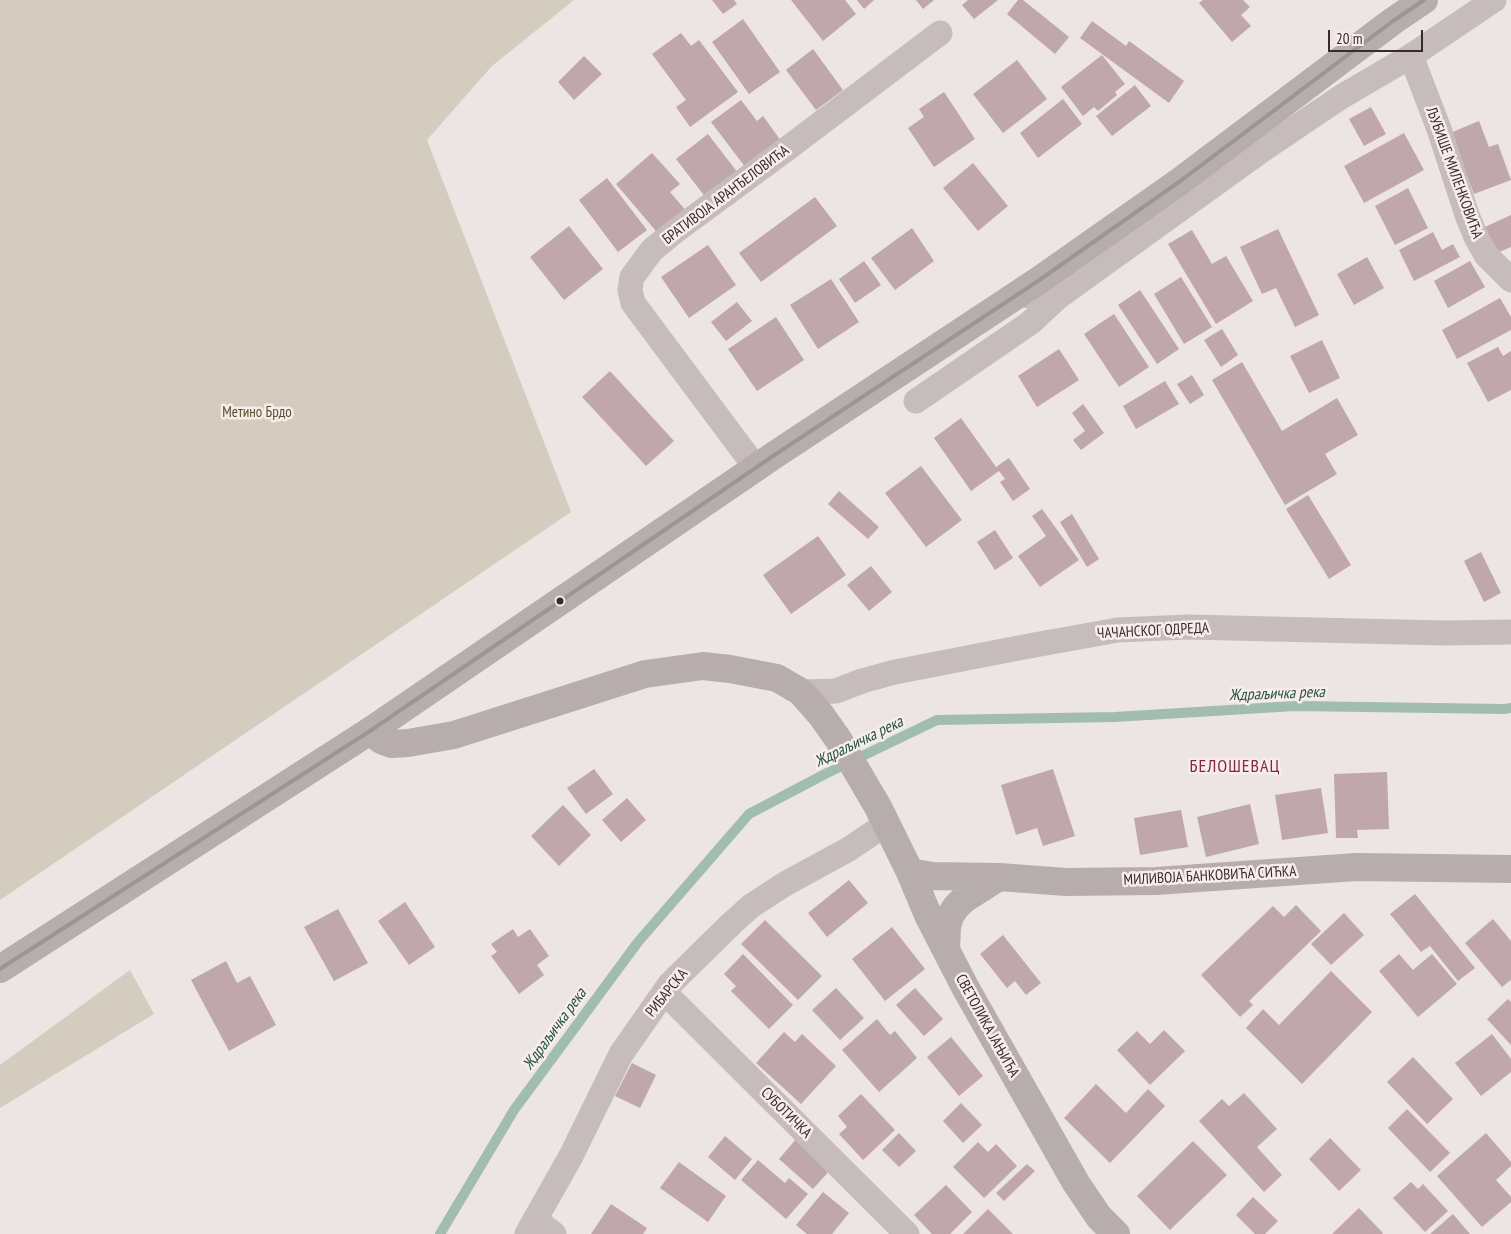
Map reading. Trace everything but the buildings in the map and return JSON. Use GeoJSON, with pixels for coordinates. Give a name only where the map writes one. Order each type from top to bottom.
{"type":"FeatureCollection","features":[{"type":"Feature","properties":{"kind":"street"},"geometry":{"type":"LineString","coordinates":[[0,969],[370,731],[756,468],[1017,295],[1179,182],[1424,0]]}},
{"type":"Feature","properties":{"kind":"street"},"geometry":{"type":"LineString","coordinates":[[916,401],[1030,323],[1058,297],[1258,154],[1326,107],[1411,56],[1494,0]]}},
{"type":"Feature","properties":{"kind":"street","name":"БРАТИВОЈА АРАНЂЕЛОВИЋА"},"geometry":{"type":"LineString","coordinates":[[756,468],[633,303],[630,290],[632,277],[652,250],[674,232],[940,33]]}},
{"type":"Feature","properties":{"kind":"street","name":"ЉУБИШЕ МИЛЕНКОВИЋА"},"geometry":{"type":"LineString","coordinates":[[1411,56],[1439,129],[1476,238],[1486,255],[1511,280]]}},
{"type":"Feature","properties":{"kind":"street"},"geometry":{"type":"LineString","coordinates":[[1017,295],[1058,297]]}},
{"type":"Feature","properties":{"kind":"street","name":"ЧАЧАНСКОГ ОДРЕДА"},"geometry":{"type":"LineString","coordinates":[[801,692],[836,691],[862,681],[895,672],[1118,630],[1187,627],[1445,633],[1511,632]]}},
{"type":"Feature","properties":{"kind":"street","name":"СВЕТОЛИКА ЈАЊИЋА"},"geometry":{"type":"LineString","coordinates":[[370,731],[381,740],[392,744],[454,735],[646,674],[703,666],[778,678],[801,692],[838,739],[882,815],[910,872],[928,915],[965,987],[1076,1183],[1098,1216],[1116,1234]]}},
{"type":"Feature","properties":{"kind":"street","name":"РИБАРСКА"},"geometry":{"type":"LineString","coordinates":[[539,1229],[571,1156],[621,1054],[664,992],[724,931],[752,906],[785,884],[848,848],[882,815]]}},
{"type":"Feature","properties":{"kind":"street","name":"МИЛИВОЈА БАНКОВИЋА СИЋКА"},"geometry":{"type":"LineString","coordinates":[[910,872],[932,876],[1066,882],[1156,881],[1356,866],[1511,869]]}},
{"type":"Feature","properties":{"kind":"street"},"geometry":{"type":"LineString","coordinates":[[946,950],[947,927],[950,916],[956,907],[963,900],[999,878]]}},
{"type":"Feature","properties":{"kind":"street","name":"СУБОТИЧКА"},"geometry":{"type":"LineString","coordinates":[[664,992],[907,1234]]}},
{"type":"Feature","properties":{"kind":"green space","name":"Метино Брдо"},"geometry":{"type":"Polygon","coordinates":[[[0,0],[574,0],[492,66],[427,140],[571,512],[0,900],[0,0]]]}},
{"type":"Feature","properties":{"kind":"green space"},"geometry":{"type":"Polygon","coordinates":[[[130,970],[154,1014],[0,1108],[0,1065],[130,970]]]}},
{"type":"Feature","properties":{"kind":"waterway","name":"Ждраљичка река"},"geometry":{"type":"LineString","coordinates":[[440,1234],[514,1110],[638,942],[749,814],[827,773],[937,720],[1115,717],[1295,706],[1511,708]]}},
{"type":"Feature","properties":{"kind":"transit line"},"geometry":{"type":"LineString","coordinates":[[0,969],[370,731],[776,454],[1038,281],[1179,182],[1393,21],[1424,0]]}},
{"type":"Feature","properties":{"kind":"district","name":"БЕЛОШЕВАЦ"},"geometry":{"type":"Point","coordinates":[1235,767]}}]}
